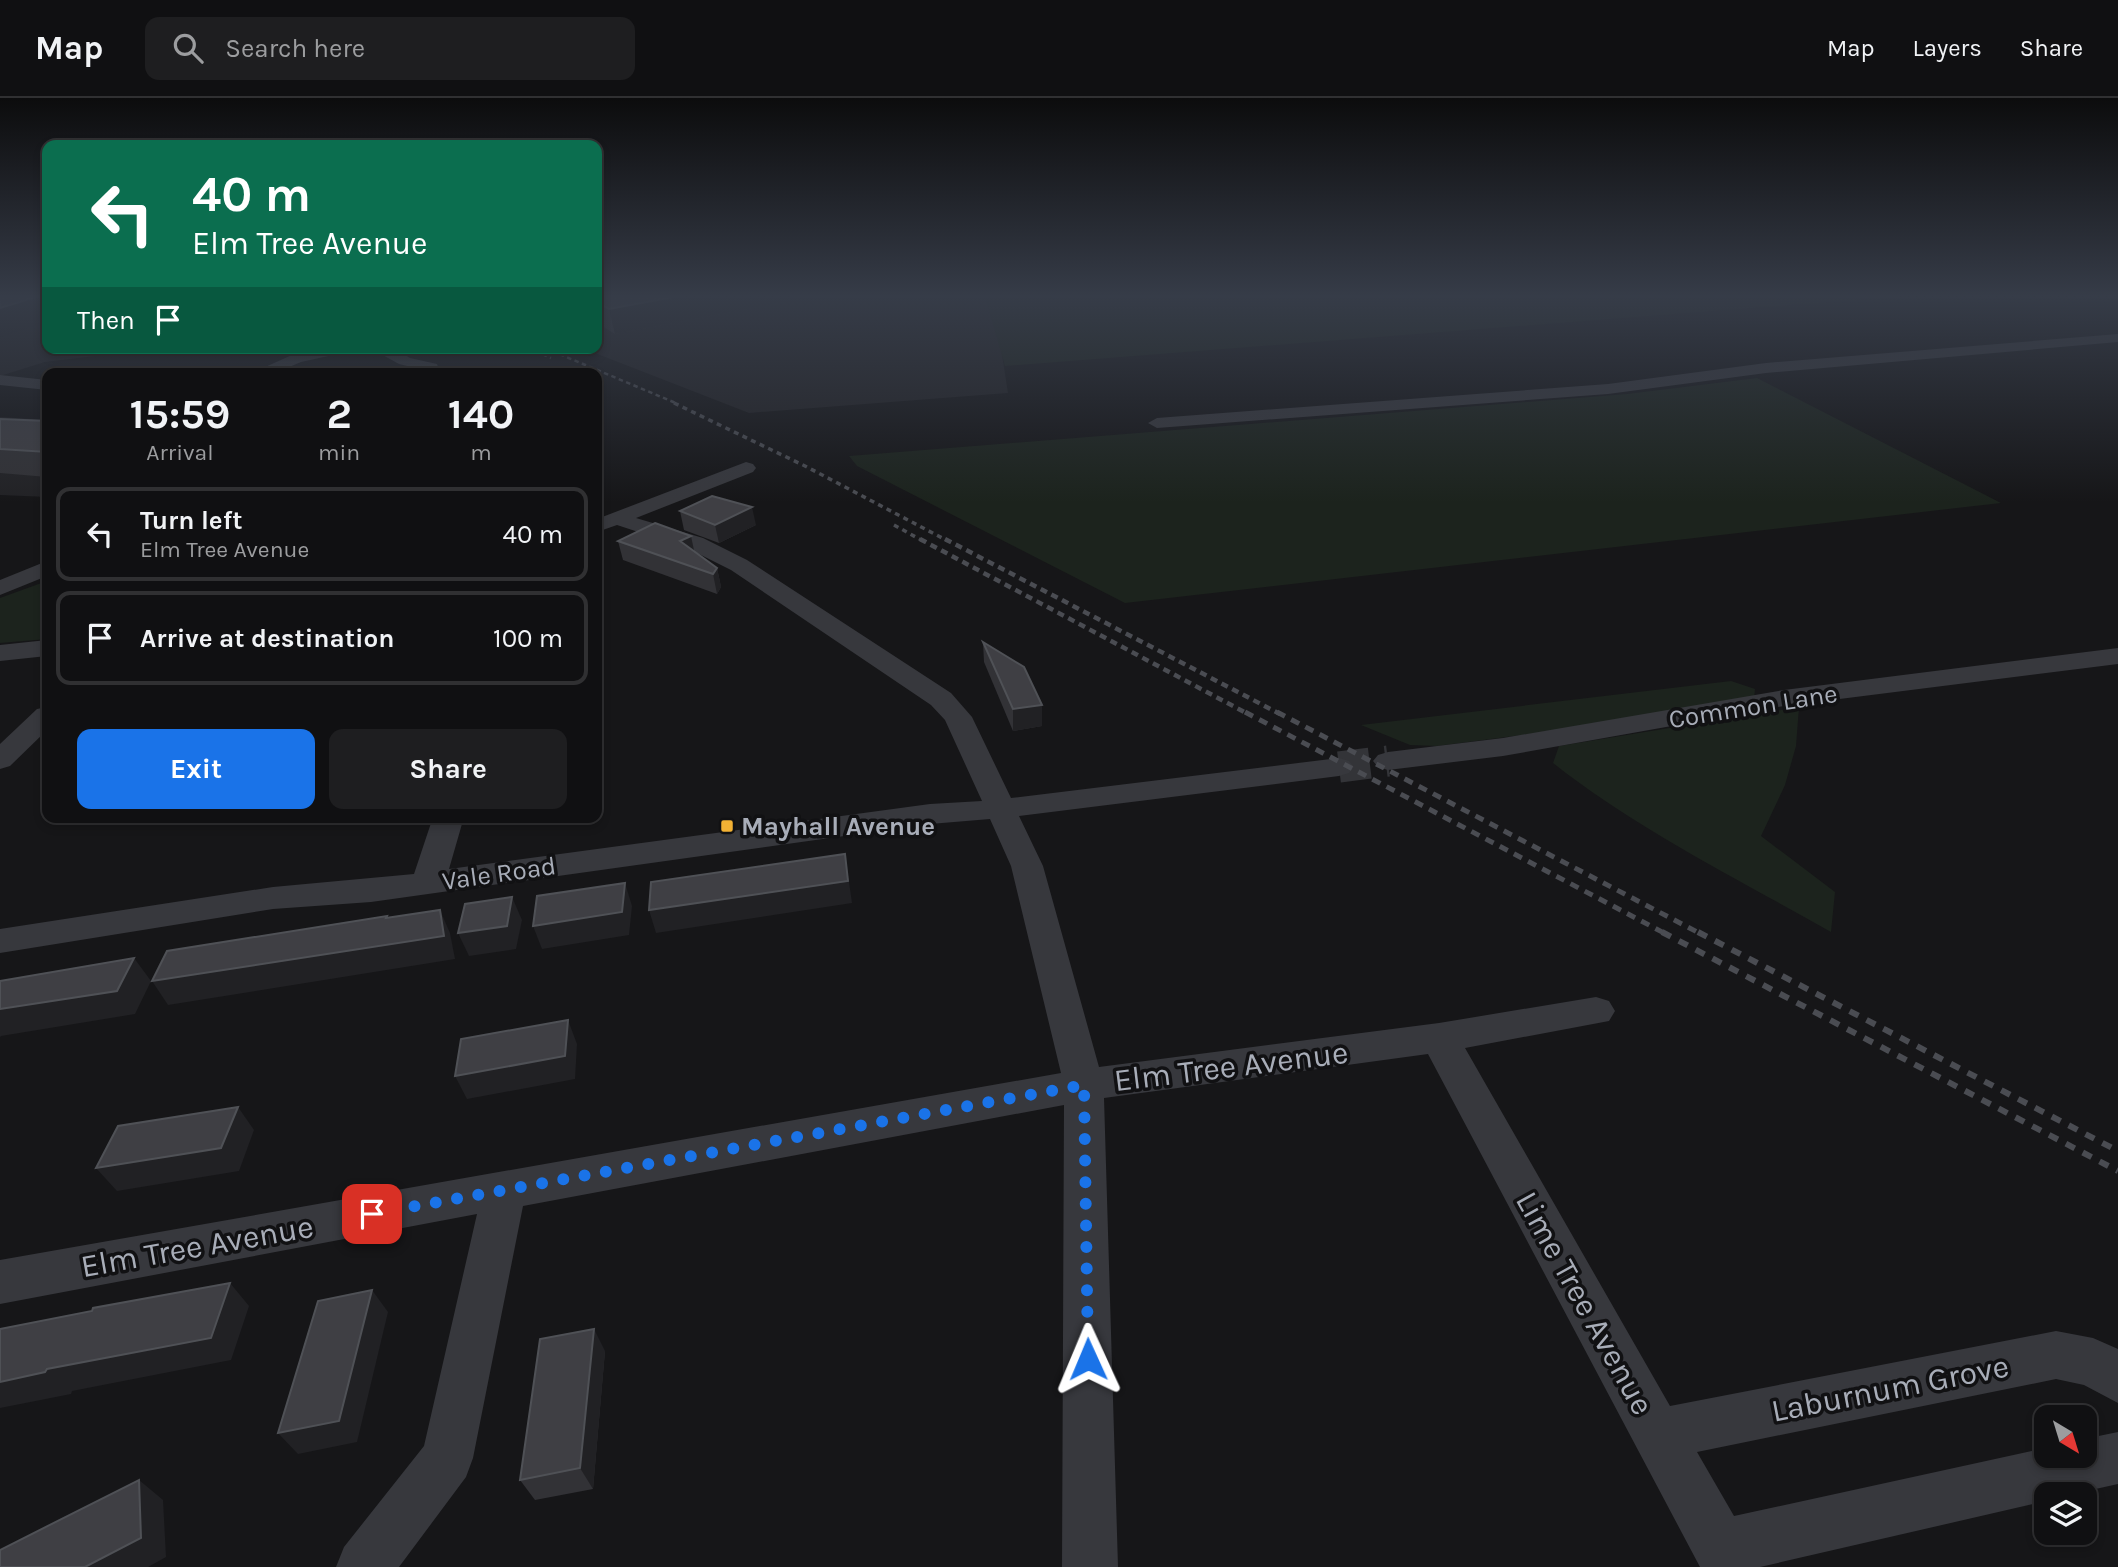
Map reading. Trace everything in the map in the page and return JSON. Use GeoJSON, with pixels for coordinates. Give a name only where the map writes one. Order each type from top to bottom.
{"type":"FeatureCollection","features":[{"type":"Feature","properties":{"kind":"street"},"geometry":{"type":"LineString","coordinates":[[1157,423],[1608,389],[1806,365]]}},
{"type":"Feature","properties":{"kind":"street"},"geometry":{"type":"LineString","coordinates":[[1,381],[40,366]]}},
{"type":"Feature","properties":{"kind":"street"},"geometry":{"type":"LineString","coordinates":[[1,381],[42,385]]}},
{"type":"Feature","properties":{"kind":"street"},"geometry":{"type":"LineString","coordinates":[[607,523],[746,468]]}},
{"type":"Feature","properties":{"kind":"street"},"geometry":{"type":"LineString","coordinates":[[607,523],[695,543],[739,565],[941,699],[958,717],[1027,866],[1084,1085],[1090,1567]]}},
{"type":"Feature","properties":{"kind":"street"},"geometry":{"type":"LineString","coordinates":[[0,564],[42,567]]}},
{"type":"Feature","properties":{"kind":"street"},"geometry":{"type":"LineString","coordinates":[[0,588],[42,569]]}},
{"type":"Feature","properties":{"kind":"street"},"geometry":{"type":"LineString","coordinates":[[0,653],[42,649]]}},
{"type":"Feature","properties":{"kind":"street","name":"Common Lane"},"geometry":{"type":"LineString","coordinates":[[1388,761],[1503,747],[1784,698],[2118,656]]}},
{"type":"Feature","properties":{"kind":"street"},"geometry":{"type":"LineString","coordinates":[[0,760],[42,720]]}},
{"type":"Feature","properties":{"kind":"street","name":"Vale Road"},"geometry":{"type":"LineString","coordinates":[[0,941],[273,898],[371,891],[916,816],[999,809],[1339,767]]}},
{"type":"Feature","properties":{"kind":"street"},"geometry":{"type":"LineString","coordinates":[[428,883],[447,823]]}},
{"type":"Feature","properties":{"kind":"street","name":"Elm Tree Avenue"},"geometry":{"type":"LineString","coordinates":[[0,1282],[1084,1085],[1438,1038],[1595,1011]]}},
{"type":"Feature","properties":{"kind":"street","name":"Lime Tree Avenue"},"geometry":{"type":"LineString","coordinates":[[1438,1038],[1726,1557]]}},
{"type":"Feature","properties":{"kind":"street"},"geometry":{"type":"LineString","coordinates":[[364,1567],[447,1458],[505,1189]]}},
{"type":"Feature","properties":{"kind":"street","name":"Laburnum Grove"},"geometry":{"type":"LineString","coordinates":[[1658,1434],[2056,1354],[2093,1362],[2118,1378]]}},
{"type":"Feature","properties":{"kind":"street"},"geometry":{"type":"LineString","coordinates":[[1726,1557],[2118,1458]]}},
{"type":"Feature","properties":{"kind":"shaded area"},"geometry":{"type":"Polygon","coordinates":[[[0,365],[37,365],[0,376],[0,365]]]}},
{"type":"Feature","properties":{"kind":"shaded area"},"geometry":{"type":"Polygon","coordinates":[[[625,365],[1004,365],[1008,393],[749,413],[625,365]]]}},
{"type":"Feature","properties":{"kind":"shaded area"},"geometry":{"type":"Polygon","coordinates":[[[1757,378],[2001,503],[1125,603],[857,466],[849,456],[1627,394],[1757,378]]]}},
{"type":"Feature","properties":{"kind":"shaded area"},"geometry":{"type":"Polygon","coordinates":[[[0,417],[42,420],[42,497],[0,495],[0,417]]]}},
{"type":"Feature","properties":{"kind":"shaded area"},"geometry":{"type":"Polygon","coordinates":[[[42,583],[42,639],[0,643],[0,598],[42,583]]]}},
{"type":"Feature","properties":{"kind":"shaded area"},"geometry":{"type":"Polygon","coordinates":[[[1731,681],[1755,689],[1754,699],[1554,731],[1437,746],[1410,745],[1361,725],[1731,681]]]}},
{"type":"Feature","properties":{"kind":"shaded area"},"geometry":{"type":"Polygon","coordinates":[[[1799,707],[1796,746],[1785,785],[1761,836],[1835,892],[1831,932],[1654,832],[1553,763],[1559,746],[1799,707]]]}},
{"type":"Feature","properties":{"kind":"building"},"geometry":{"type":"Polygon","coordinates":[[[0,419],[42,421],[42,452],[0,449],[0,419]]]}},
{"type":"Feature","properties":{"kind":"building"},"geometry":{"type":"Polygon","coordinates":[[[712,496],[752,507],[715,525],[680,511],[712,496]]]}},
{"type":"Feature","properties":{"kind":"building"},"geometry":{"type":"Polygon","coordinates":[[[655,523],[691,536],[680,541],[717,568],[713,574],[618,541],[655,523]]]}},
{"type":"Feature","properties":{"kind":"building"},"geometry":{"type":"Polygon","coordinates":[[[983,642],[1024,667],[1042,705],[1013,709],[983,642]]]}},
{"type":"Feature","properties":{"kind":"building"},"geometry":{"type":"Polygon","coordinates":[[[845,854],[848,881],[649,910],[651,882],[845,854]]]}},
{"type":"Feature","properties":{"kind":"building"},"geometry":{"type":"Polygon","coordinates":[[[625,883],[622,912],[533,926],[537,896],[625,883]]]}},
{"type":"Feature","properties":{"kind":"building"},"geometry":{"type":"Polygon","coordinates":[[[512,897],[507,926],[458,933],[465,904],[512,897]]]}},
{"type":"Feature","properties":{"kind":"building"},"geometry":{"type":"Polygon","coordinates":[[[440,910],[444,936],[152,981],[167,951],[440,910]]]}},
{"type":"Feature","properties":{"kind":"building"},"geometry":{"type":"Polygon","coordinates":[[[134,958],[117,991],[0,1009],[0,981],[134,958]]]}},
{"type":"Feature","properties":{"kind":"building"},"geometry":{"type":"Polygon","coordinates":[[[568,1020],[565,1056],[455,1076],[461,1039],[568,1020]]]}},
{"type":"Feature","properties":{"kind":"building"},"geometry":{"type":"Polygon","coordinates":[[[238,1107],[221,1148],[96,1168],[118,1126],[238,1107]]]}},
{"type":"Feature","properties":{"kind":"building"},"geometry":{"type":"Polygon","coordinates":[[[230,1283],[211,1338],[47,1369],[45,1372],[0,1382],[0,1329],[92,1311],[93,1308],[230,1283]]]}},
{"type":"Feature","properties":{"kind":"building"},"geometry":{"type":"Polygon","coordinates":[[[372,1290],[339,1421],[278,1433],[318,1301],[372,1290]]]}},
{"type":"Feature","properties":{"kind":"building"},"geometry":{"type":"Polygon","coordinates":[[[594,1329],[580,1468],[520,1480],[540,1339],[594,1329]]]}},
{"type":"Feature","properties":{"kind":"building"},"geometry":{"type":"Polygon","coordinates":[[[139,1480],[141,1538],[85,1567],[0,1567],[0,1550],[139,1480]]]}},
{"type":"Feature","properties":{"kind":"tunnel"},"geometry":{"type":"LineString","coordinates":[[1339,767],[1388,761]]}},
{"type":"Feature","properties":{"kind":"railway"},"geometry":{"type":"LineString","coordinates":[[584,365],[592,368]]}},
{"type":"Feature","properties":{"kind":"railway"},"geometry":{"type":"LineString","coordinates":[[602,372],[678,404]]}},
{"type":"Feature","properties":{"kind":"railway"},"geometry":{"type":"LineString","coordinates":[[674,403],[805,466],[948,541]]}},
{"type":"Feature","properties":{"kind":"railway"},"geometry":{"type":"LineString","coordinates":[[894,525],[923,541]]}},
{"type":"Feature","properties":{"kind":"railway"},"geometry":{"type":"LineString","coordinates":[[920,539],[1248,714]]}},
{"type":"Feature","properties":{"kind":"railway"},"geometry":{"type":"LineString","coordinates":[[945,539],[1280,714]]}},
{"type":"Feature","properties":{"kind":"railway"},"geometry":{"type":"LineString","coordinates":[[1245,712],[1666,934]]}},
{"type":"Feature","properties":{"kind":"railway"},"geometry":{"type":"LineString","coordinates":[[1277,712],[1701,934]]}},
{"type":"Feature","properties":{"kind":"railway"},"geometry":{"type":"LineString","coordinates":[[1662,932],[2118,1171]]}},
{"type":"Feature","properties":{"kind":"railway"},"geometry":{"type":"LineString","coordinates":[[1698,932],[2118,1151]]}},
{"type":"Feature","properties":{"kind":"place","name":"Mayhall Avenue"},"geometry":{"type":"Point","coordinates":[727,826]}},
{"type":"Feature","properties":{"kind":"route"},"geometry":{"type":"LineString","coordinates":[[372,1214],[1084,1085],[1088,1359]]}}]}
